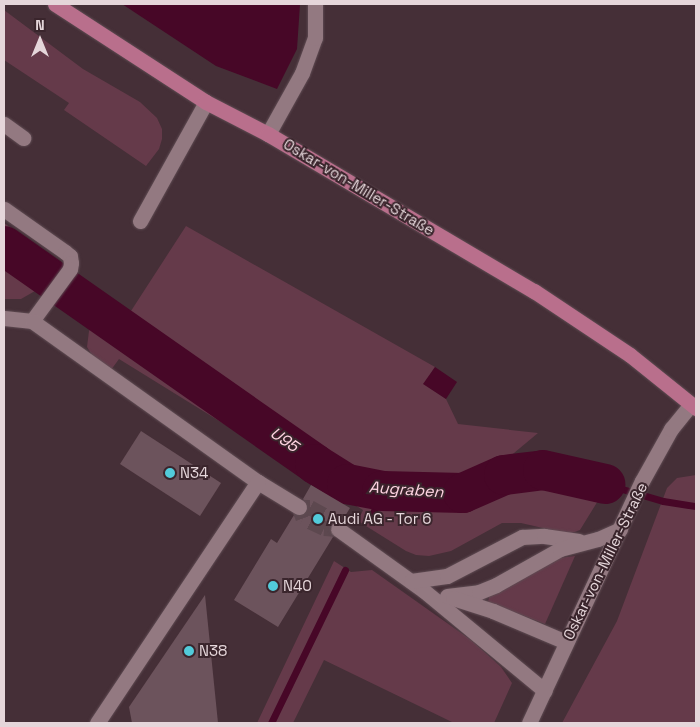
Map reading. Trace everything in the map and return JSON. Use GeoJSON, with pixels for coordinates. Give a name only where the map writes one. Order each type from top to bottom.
{"type":"FeatureCollection","features":[{"type":"Feature","properties":{"kind":"main road","name":"Oskar-von-Miller-Straße"},"geometry":{"type":"LineString","coordinates":[[55,4],[206,102],[268,134],[534,291],[630,355],[694,406]]}},
{"type":"Feature","properties":{"kind":"street"},"geometry":{"type":"LineString","coordinates":[[268,134],[302,73],[315,38],[315,4]]}},
{"type":"Feature","properties":{"kind":"street"},"geometry":{"type":"LineString","coordinates":[[140,222],[206,102]]}},
{"type":"Feature","properties":{"kind":"street"},"geometry":{"type":"LineString","coordinates":[[4,124],[23,138]]}},
{"type":"Feature","properties":{"kind":"street"},"geometry":{"type":"LineString","coordinates":[[4,209],[70,256],[70,269],[32,321]]}},
{"type":"Feature","properties":{"kind":"street"},"geometry":{"type":"LineString","coordinates":[[4,318],[32,321],[258,482],[298,507]]}},
{"type":"Feature","properties":{"kind":"street","name":"Oskar-von-Miller-Straße"},"geometry":{"type":"LineString","coordinates":[[529,723],[642,481],[671,430],[694,406]]}},
{"type":"Feature","properties":{"kind":"street"},"geometry":{"type":"LineString","coordinates":[[97,723],[258,482]]}},
{"type":"Feature","properties":{"kind":"street"},"geometry":{"type":"LineString","coordinates":[[338,529],[423,590],[545,691]]}},
{"type":"Feature","properties":{"kind":"street"},"geometry":{"type":"LineString","coordinates":[[447,596],[479,592],[496,586],[560,549],[598,539],[620,529]]}},
{"type":"Feature","properties":{"kind":"street"},"geometry":{"type":"LineString","coordinates":[[411,581],[447,576],[522,537],[544,536],[583,542]]}},
{"type":"Feature","properties":{"kind":"street"},"geometry":{"type":"LineString","coordinates":[[423,590],[493,611],[566,642]]}},
{"type":"Feature","properties":{"kind":"shaded area"},"geometry":{"type":"Polygon","coordinates":[[[122,4],[300,4],[297,49],[277,89],[216,66],[122,4]]]}},
{"type":"Feature","properties":{"kind":"shaded area"},"geometry":{"type":"Polygon","coordinates":[[[4,10],[83,69],[140,102],[157,118],[162,129],[162,139],[159,149],[146,166],[64,110],[69,103],[4,60],[4,10]]]}},
{"type":"Feature","properties":{"kind":"shaded area"},"geometry":{"type":"Polygon","coordinates":[[[4,223],[58,260],[35,291],[21,299],[4,299],[4,223]]]}},
{"type":"Feature","properties":{"kind":"shaded area"},"geometry":{"type":"Polygon","coordinates":[[[186,226],[435,367],[424,384],[446,399],[458,424],[538,433],[465,494],[545,476],[604,491],[580,530],[569,534],[521,523],[502,523],[451,551],[429,556],[416,555],[406,551],[358,521],[363,510],[119,359],[111,370],[92,355],[87,347],[89,331],[112,299],[131,311],[186,226]]]}},
{"type":"Feature","properties":{"kind":"shaded area"},"geometry":{"type":"Polygon","coordinates":[[[435,367],[457,382],[446,399],[423,384],[435,367]]]}},
{"type":"Feature","properties":{"kind":"shaded area"},"geometry":{"type":"Polygon","coordinates":[[[696,475],[696,723],[562,723],[617,621],[667,488],[677,478],[696,475]]]}},
{"type":"Feature","properties":{"kind":"shaded area"},"geometry":{"type":"Polygon","coordinates":[[[575,556],[545,624],[488,602],[489,597],[533,571],[559,558],[575,556]]]}},
{"type":"Feature","properties":{"kind":"shaded area"},"geometry":{"type":"Polygon","coordinates":[[[334,561],[351,572],[372,570],[471,640],[501,667],[512,683],[494,723],[454,723],[324,660],[293,723],[257,723],[334,561]]]}},
{"type":"Feature","properties":{"kind":"building","name":"N34"},"geometry":{"type":"Polygon","coordinates":[[[141,431],[221,483],[200,516],[120,464],[141,431]]]}},
{"type":"Feature","properties":{"kind":"building"},"geometry":{"type":"Polygon","coordinates":[[[311,485],[350,508],[342,521],[335,520],[330,524],[329,532],[333,537],[278,627],[234,600],[271,539],[277,543],[294,515],[299,516],[307,512],[308,507],[303,499],[311,485]]]}},
{"type":"Feature","properties":{"kind":"building","name":"N38"},"geometry":{"type":"Polygon","coordinates":[[[205,595],[218,723],[132,723],[129,707],[205,595]]]}},
{"type":"Feature","properties":{"kind":"waterway","name":"Augraben"},"geometry":{"type":"LineString","coordinates":[[4,245],[47,275]]}},
{"type":"Feature","properties":{"kind":"waterway","name":"Augraben"},"geometry":{"type":"LineString","coordinates":[[4,246],[315,464],[347,484],[382,491],[463,493],[504,475],[543,470],[605,484]]}},
{"type":"Feature","properties":{"kind":"waterway","name":"Augraben"},"geometry":{"type":"LineString","coordinates":[[102,313],[315,464],[347,484],[382,491],[463,493],[504,475],[543,470],[605,484],[663,501],[696,506]]}},
{"type":"Feature","properties":{"kind":"waterway"},"geometry":{"type":"LineString","coordinates":[[371,518],[382,491]]}},
{"type":"Feature","properties":{"kind":"waterway"},"geometry":{"type":"LineString","coordinates":[[271,723],[345,570]]}},
{"type":"Feature","properties":{"kind":"tunnel"},"geometry":{"type":"LineString","coordinates":[[299,507],[310,507],[330,518],[338,529],[324,528],[303,518],[299,507]]}},
{"type":"Feature","properties":{"kind":"place","name":"N34"},"geometry":{"type":"Point","coordinates":[170,473]}},
{"type":"Feature","properties":{"kind":"place","name":"Audi AG - Tor 6"},"geometry":{"type":"Point","coordinates":[318,519]}},
{"type":"Feature","properties":{"kind":"place","name":"N40"},"geometry":{"type":"Point","coordinates":[273,586]}},
{"type":"Feature","properties":{"kind":"place","name":"N38"},"geometry":{"type":"Point","coordinates":[189,651]}},
{"type":"Feature","properties":{"kind":"water label","name":"U95"},"geometry":{"type":"Point","coordinates":[284,440]}}]}
